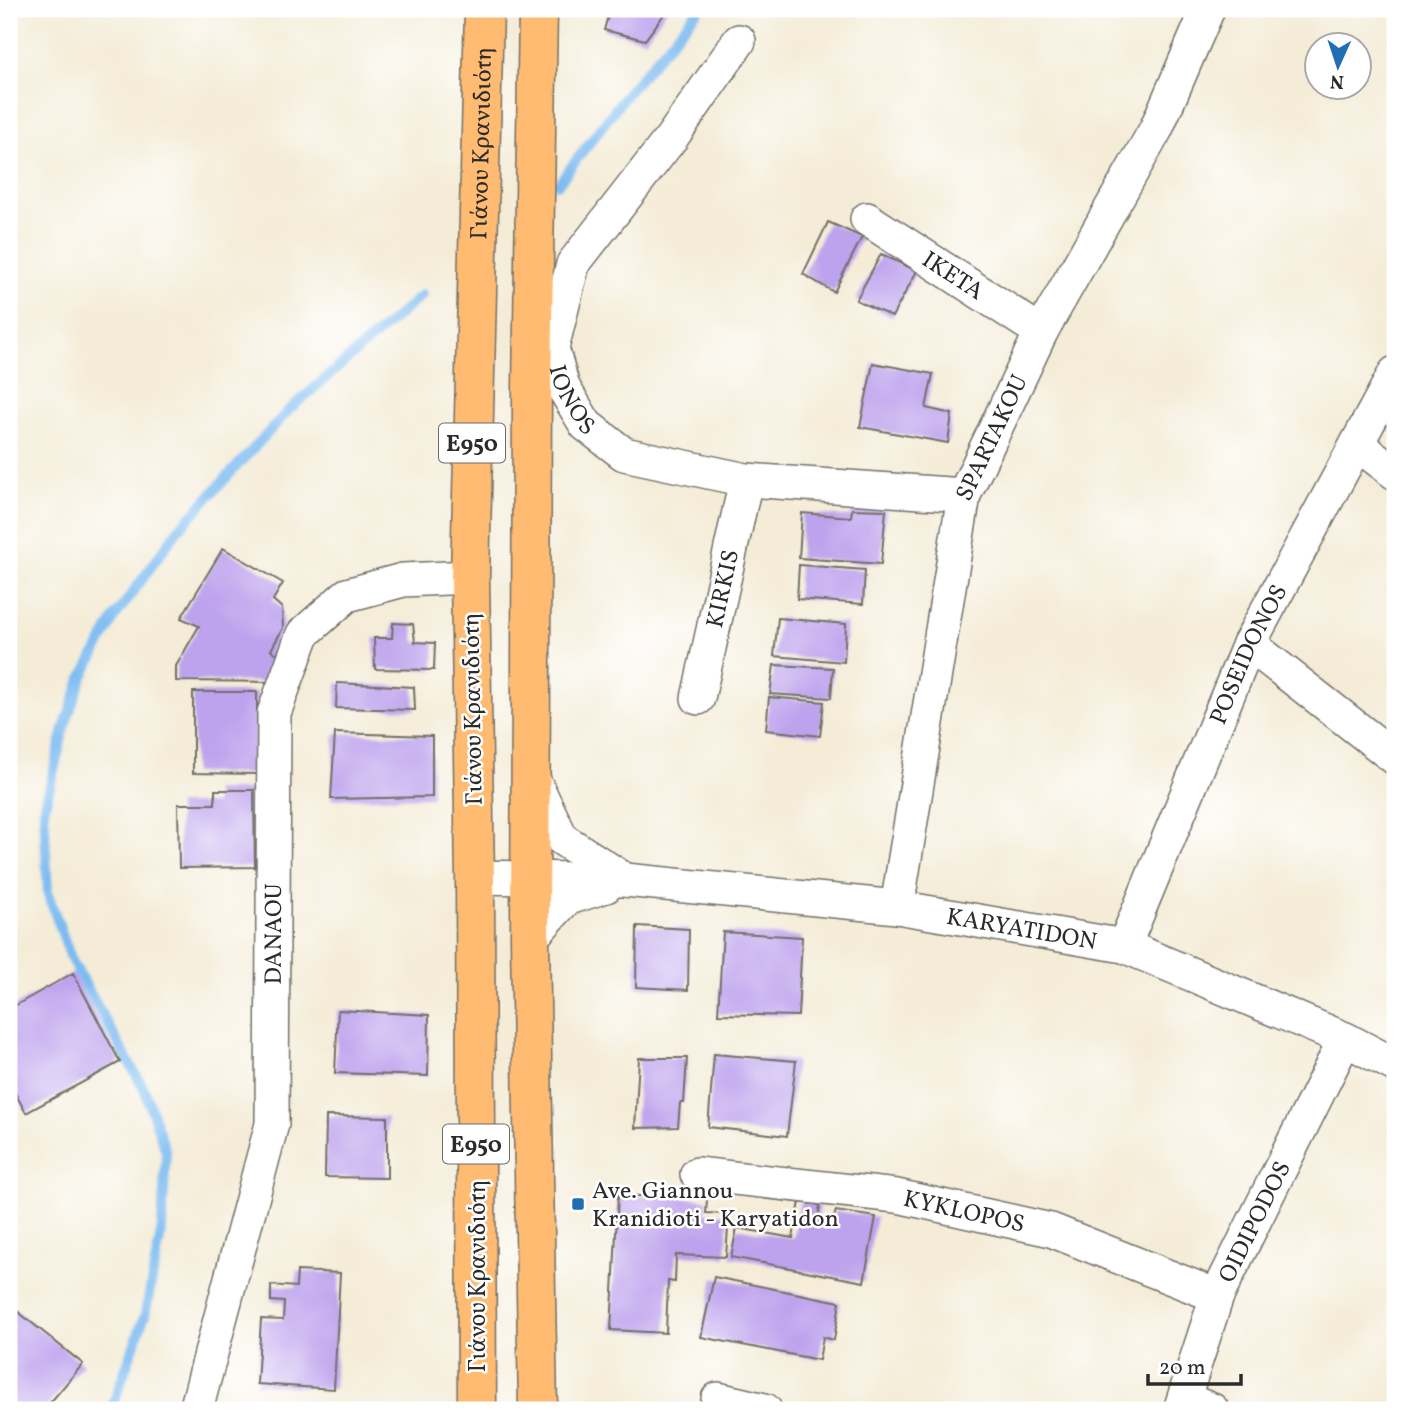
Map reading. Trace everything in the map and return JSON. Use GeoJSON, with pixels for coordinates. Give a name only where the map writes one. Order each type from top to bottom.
{"type":"FeatureCollection","features":[{"type":"Feature","properties":{"kind":"main road","name":"Γιάνου Κρανιδιότη"},"geometry":{"type":"LineString","coordinates":[[477,1410],[475,877],[470,578],[484,9]]}},
{"type":"Feature","properties":{"kind":"main road","name":"E950"},"geometry":{"type":"LineString","coordinates":[[538,9],[532,388],[533,779],[530,939],[538,1410]]}},
{"type":"Feature","properties":{"kind":"street","name":"SPARTAKOU"},"geometry":{"type":"LineString","coordinates":[[897,907],[964,495],[1041,332],[1156,129],[1208,9]]}},
{"type":"Feature","properties":{"kind":"street","name":"IONOS"},"geometry":{"type":"LineString","coordinates":[[739,41],[672,137],[573,264],[552,348],[563,387],[586,425],[624,454],[746,480],[964,495]]}},
{"type":"Feature","properties":{"kind":"street","name":"IKETA"},"geometry":{"type":"LineString","coordinates":[[867,219],[1041,332]]}},
{"type":"Feature","properties":{"kind":"street","name":"POSEIDONOS"},"geometry":{"type":"LineString","coordinates":[[1124,946],[1249,644],[1395,373]]}},
{"type":"Feature","properties":{"kind":"street"},"geometry":{"type":"LineString","coordinates":[[1357,444],[1395,472]]}},
{"type":"Feature","properties":{"kind":"street","name":"KIRKIS"},"geometry":{"type":"LineString","coordinates":[[698,698],[746,480]]}},
{"type":"Feature","properties":{"kind":"street","name":"DANAOU"},"geometry":{"type":"LineString","coordinates":[[196,1410],[272,1124],[274,713],[303,634],[348,595],[404,580],[470,578]]}},
{"type":"Feature","properties":{"kind":"street"},"geometry":{"type":"LineString","coordinates":[[1249,644],[1395,758]]}},
{"type":"Feature","properties":{"kind":"street","name":"KARYATIDON"},"geometry":{"type":"LineString","coordinates":[[533,779],[562,839],[625,880]]}},
{"type":"Feature","properties":{"kind":"street","name":"KARYATIDON"},"geometry":{"type":"LineString","coordinates":[[475,877],[531,876],[625,880],[897,907],[1124,946],[1345,1039],[1395,1065]]}},
{"type":"Feature","properties":{"kind":"street","name":"KARYATIDON"},"geometry":{"type":"LineString","coordinates":[[530,939],[566,899],[625,880]]}},
{"type":"Feature","properties":{"kind":"street","name":"OIDIPODOS"},"geometry":{"type":"LineString","coordinates":[[1192,1407],[1217,1296],[1345,1039]]}},
{"type":"Feature","properties":{"kind":"street","name":"KYKLOPOS"},"geometry":{"type":"LineString","coordinates":[[697,1174],[897,1196],[1051,1230],[1217,1296]]}},
{"type":"Feature","properties":{"kind":"street"},"geometry":{"type":"LineString","coordinates":[[718,1399],[765,1410]]}},
{"type":"Feature","properties":{"kind":"building"},"geometry":{"type":"Polygon","coordinates":[[[610,9],[668,9],[645,40],[604,30],[610,9]]]}},
{"type":"Feature","properties":{"kind":"building"},"geometry":{"type":"Polygon","coordinates":[[[828,222],[862,237],[834,292],[803,274],[828,222]]]}},
{"type":"Feature","properties":{"kind":"building"},"geometry":{"type":"Polygon","coordinates":[[[881,254],[917,271],[892,317],[856,300],[881,254]]]}},
{"type":"Feature","properties":{"kind":"building"},"geometry":{"type":"Polygon","coordinates":[[[873,363],[933,374],[926,408],[952,414],[948,443],[860,427],[873,363]]]}},
{"type":"Feature","properties":{"kind":"building"},"geometry":{"type":"Polygon","coordinates":[[[852,509],[886,510],[881,564],[799,558],[802,513],[851,517],[852,509]]]}},
{"type":"Feature","properties":{"kind":"building"},"geometry":{"type":"Polygon","coordinates":[[[223,548],[283,583],[273,600],[282,608],[283,628],[271,650],[279,655],[278,682],[176,681],[176,666],[199,626],[181,618],[223,548]]]}},
{"type":"Feature","properties":{"kind":"building"},"geometry":{"type":"Polygon","coordinates":[[[799,565],[865,570],[863,604],[797,599],[799,565]]]}},
{"type":"Feature","properties":{"kind":"building"},"geometry":{"type":"Polygon","coordinates":[[[778,618],[846,624],[844,662],[774,656],[778,618]]]}},
{"type":"Feature","properties":{"kind":"building"},"geometry":{"type":"Polygon","coordinates":[[[393,623],[413,624],[415,642],[435,643],[434,670],[375,669],[374,638],[392,638],[393,623]]]}},
{"type":"Feature","properties":{"kind":"building"},"geometry":{"type":"Polygon","coordinates":[[[774,665],[833,668],[831,698],[770,694],[774,665]]]}},
{"type":"Feature","properties":{"kind":"building"},"geometry":{"type":"Polygon","coordinates":[[[337,683],[414,687],[415,710],[336,708],[337,683]]]}},
{"type":"Feature","properties":{"kind":"building"},"geometry":{"type":"Polygon","coordinates":[[[193,692],[257,692],[257,774],[193,773],[193,692]]]}},
{"type":"Feature","properties":{"kind":"building"},"geometry":{"type":"Polygon","coordinates":[[[769,697],[824,702],[820,736],[766,730],[769,697]]]}},
{"type":"Feature","properties":{"kind":"building"},"geometry":{"type":"Polygon","coordinates":[[[335,733],[432,736],[432,797],[331,799],[335,733]]]}},
{"type":"Feature","properties":{"kind":"building"},"geometry":{"type":"Polygon","coordinates":[[[215,790],[254,790],[255,867],[179,868],[178,804],[215,804],[215,790]]]}},
{"type":"Feature","properties":{"kind":"building"},"geometry":{"type":"Polygon","coordinates":[[[637,926],[689,929],[688,990],[636,987],[637,926]]]}},
{"type":"Feature","properties":{"kind":"building"},"geometry":{"type":"Polygon","coordinates":[[[723,932],[802,937],[798,1016],[718,1014],[723,932]]]}},
{"type":"Feature","properties":{"kind":"building"},"geometry":{"type":"Polygon","coordinates":[[[73,973],[120,1062],[26,1113],[9,1082],[9,1009],[73,973]]]}},
{"type":"Feature","properties":{"kind":"building"},"geometry":{"type":"Polygon","coordinates":[[[338,1010],[429,1015],[428,1076],[335,1073],[338,1010]]]}},
{"type":"Feature","properties":{"kind":"building"},"geometry":{"type":"Polygon","coordinates":[[[714,1054],[796,1061],[787,1136],[708,1127],[714,1054]]]}},
{"type":"Feature","properties":{"kind":"building"},"geometry":{"type":"Polygon","coordinates":[[[639,1058],[687,1058],[684,1103],[680,1103],[678,1127],[635,1128],[639,1058]]]}},
{"type":"Feature","properties":{"kind":"building"},"geometry":{"type":"Polygon","coordinates":[[[326,1116],[387,1117],[387,1178],[325,1177],[326,1116]]]}},
{"type":"Feature","properties":{"kind":"building"},"geometry":{"type":"Polygon","coordinates":[[[618,1195],[707,1199],[706,1213],[729,1214],[726,1257],[676,1255],[675,1282],[668,1281],[666,1333],[611,1330],[618,1195]]]}},
{"type":"Feature","properties":{"kind":"building"},"geometry":{"type":"Polygon","coordinates":[[[800,1202],[820,1205],[817,1226],[830,1228],[836,1211],[876,1217],[864,1282],[731,1257],[737,1228],[793,1238],[800,1202]]]}},
{"type":"Feature","properties":{"kind":"building"},"geometry":{"type":"Polygon","coordinates":[[[297,1271],[340,1273],[334,1389],[257,1384],[261,1319],[283,1320],[284,1302],[271,1301],[271,1285],[296,1287],[297,1271]]]}},
{"type":"Feature","properties":{"kind":"building"},"geometry":{"type":"Polygon","coordinates":[[[714,1277],[840,1302],[834,1340],[823,1337],[819,1360],[701,1337],[714,1277]]]}},
{"type":"Feature","properties":{"kind":"building"},"geometry":{"type":"Polygon","coordinates":[[[11,1306],[83,1364],[44,1410],[9,1410],[11,1306]]]}},
{"type":"Feature","properties":{"kind":"waterway"},"geometry":{"type":"LineString","coordinates":[[558,184],[629,91],[699,9]]}},
{"type":"Feature","properties":{"kind":"waterway"},"geometry":{"type":"LineString","coordinates":[[111,1410],[145,1315],[162,1228],[166,1152],[144,1089],[72,961],[48,894],[44,810],[65,725],[81,680],[115,617],[177,531],[289,410],[422,295]]}},
{"type":"Feature","properties":{"kind":"place","name":"Ave. Giannou Kranidioti - Karyatidon"},"geometry":{"type":"Point","coordinates":[578,1204]}}]}
